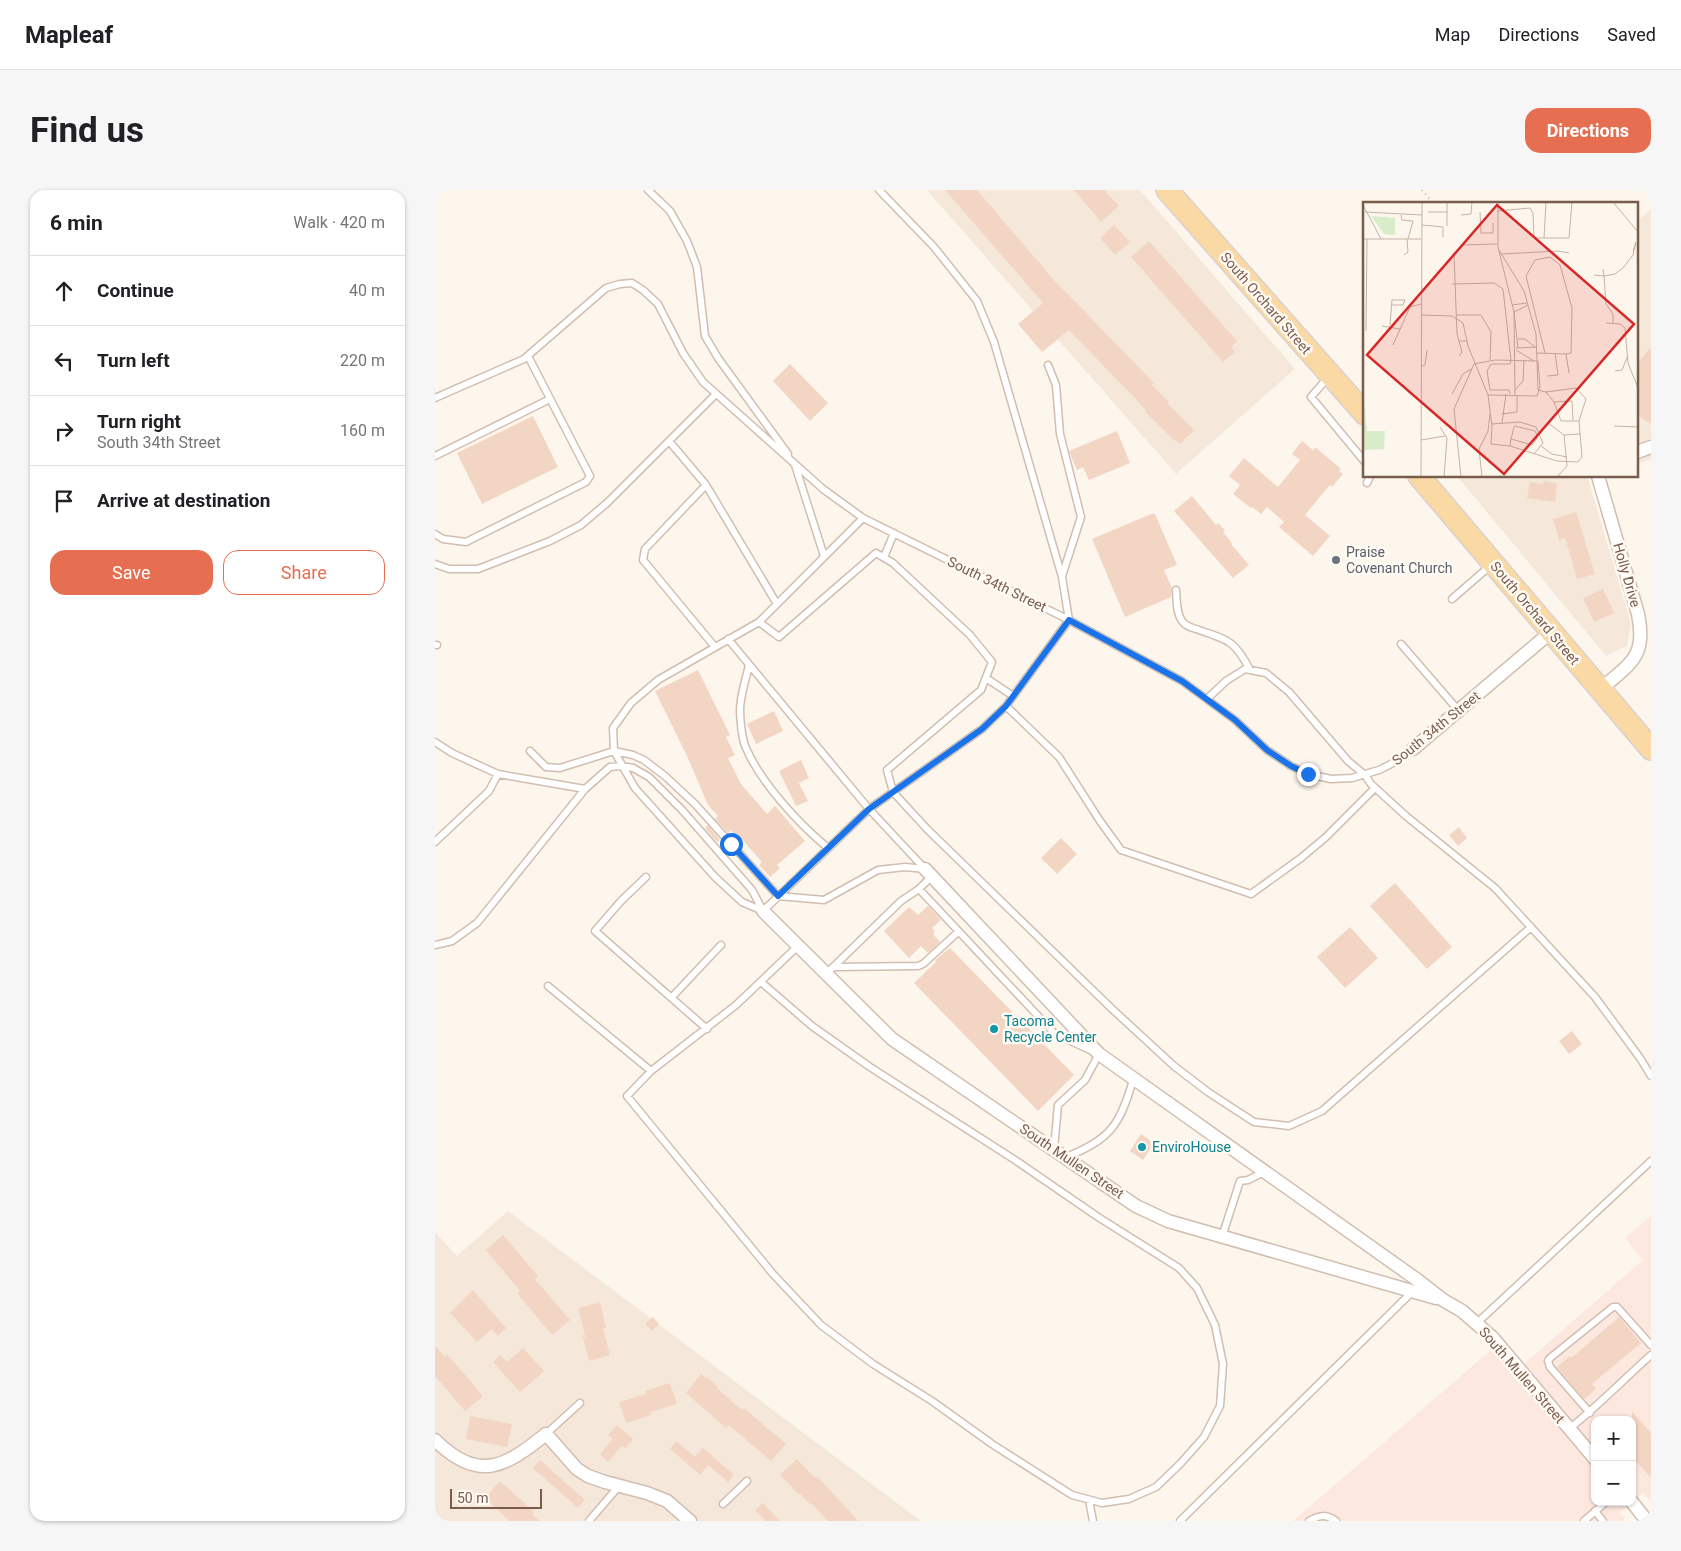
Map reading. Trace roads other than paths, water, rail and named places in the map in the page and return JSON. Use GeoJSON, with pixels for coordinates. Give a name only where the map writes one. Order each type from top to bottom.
{"type":"FeatureCollection","features":[{"type":"Feature","properties":{"kind":"main road","name":"South Orchard Street"},"geometry":{"type":"LineString","coordinates":[[1167,190],[1363,412]]}},
{"type":"Feature","properties":{"kind":"main road","name":"South Orchard Street"},"geometry":{"type":"LineString","coordinates":[[1421,478],[1651,750]]}},
{"type":"Feature","properties":{"kind":"street"},"geometry":{"type":"LineString","coordinates":[[1639,451],[1651,447]]}},
{"type":"Feature","properties":{"kind":"street","name":"Holly Drive"},"geometry":{"type":"LineString","coordinates":[[1599,478],[1638,614],[1641,633],[1641,644],[1635,656],[1600,690]]}},
{"type":"Feature","properties":{"kind":"street","name":"South 34th Street"},"geometry":{"type":"LineString","coordinates":[[1413,750],[1551,632]]}},
{"type":"Feature","properties":{"kind":"street","name":"South Mullen Street"},"geometry":{"type":"LineString","coordinates":[[929,873],[1099,1054],[1133,1080],[1417,1279],[1443,1300],[1463,1311],[1493,1338],[1591,1455]]}},
{"type":"Feature","properties":{"kind":"street","name":"South Mullen Street"},"geometry":{"type":"LineString","coordinates":[[763,911],[798,946],[830,970],[891,1039],[1136,1206],[1168,1221],[1443,1300]]}},
{"type":"Feature","properties":{"kind":"street"},"geometry":{"type":"LineString","coordinates":[[435,1440],[453,1455],[465,1461],[476,1465],[496,1466],[524,1452],[546,1434],[577,1469],[587,1476],[647,1493],[667,1501],[690,1521]]}},
{"type":"Feature","properties":{"kind":"street"},"geometry":{"type":"LineString","coordinates":[[1635,1506],[1647,1521]]}},
{"type":"Feature","properties":{"kind":"lane"},"geometry":{"type":"LineString","coordinates":[[648,190],[669,211],[687,241],[697,267],[705,336],[718,358],[795,464],[824,556]]}},
{"type":"Feature","properties":{"kind":"lane"},"geometry":{"type":"LineString","coordinates":[[763,911],[869,809],[982,729],[1006,706],[1069,620],[1062,577],[993,342],[977,301],[934,247],[879,190]]}},
{"type":"Feature","properties":{"kind":"lane"},"geometry":{"type":"LineString","coordinates":[[435,398],[524,359],[605,288],[632,283],[658,304],[683,353],[703,382],[795,464]]}},
{"type":"Feature","properties":{"kind":"lane"},"geometry":{"type":"LineString","coordinates":[[435,534],[443,540],[467,542],[587,482],[590,476],[528,356]]}},
{"type":"Feature","properties":{"kind":"lane"},"geometry":{"type":"LineString","coordinates":[[1049,365],[1056,385],[1060,434],[1081,517],[1062,577]]}},
{"type":"Feature","properties":{"kind":"lane"},"geometry":{"type":"LineString","coordinates":[[1329,375],[1311,397],[1363,460]]}},
{"type":"Feature","properties":{"kind":"lane"},"geometry":{"type":"LineString","coordinates":[[435,564],[449,569],[478,569],[550,541],[581,525],[607,503],[716,394]]}},
{"type":"Feature","properties":{"kind":"lane"},"geometry":{"type":"LineString","coordinates":[[435,456],[550,399]]}},
{"type":"Feature","properties":{"kind":"lane"},"geometry":{"type":"LineString","coordinates":[[669,441],[706,485],[777,604]]}},
{"type":"Feature","properties":{"kind":"lane","name":"South 34th Street"},"geometry":{"type":"LineString","coordinates":[[795,464],[823,489],[863,518],[1069,620],[1182,681],[1235,720],[1267,750],[1291,766],[1308,774],[1331,779],[1365,775],[1391,764],[1413,750]]}},
{"type":"Feature","properties":{"kind":"lane"},"geometry":{"type":"LineString","coordinates":[[706,485],[645,549],[643,560],[715,647]]}},
{"type":"Feature","properties":{"kind":"lane"},"geometry":{"type":"LineString","coordinates":[[763,911],[742,902],[715,877],[635,788],[614,751],[613,728],[631,703],[658,680],[759,622],[863,518]]}},
{"type":"Feature","properties":{"kind":"lane"},"geometry":{"type":"LineString","coordinates":[[884,557],[895,533]]}},
{"type":"Feature","properties":{"kind":"lane"},"geometry":{"type":"LineString","coordinates":[[759,622],[779,637],[875,553],[893,563],[970,636],[992,662],[981,690],[887,770],[893,792],[927,829],[1167,1060],[1208,1092],[1254,1122],[1289,1126],[1323,1111],[1531,927]]}},
{"type":"Feature","properties":{"kind":"lane"},"geometry":{"type":"LineString","coordinates":[[1452,599],[1493,564]]}},
{"type":"Feature","properties":{"kind":"lane"},"geometry":{"type":"LineString","coordinates":[[1176,590],[1178,612],[1181,620],[1188,626],[1223,638],[1235,646],[1241,652],[1250,670]]}},
{"type":"Feature","properties":{"kind":"lane"},"geometry":{"type":"LineString","coordinates":[[727,640],[869,809],[929,873]]}},
{"type":"Feature","properties":{"kind":"lane"},"geometry":{"type":"LineString","coordinates":[[1401,644],[1458,710]]}},
{"type":"Feature","properties":{"kind":"lane"},"geometry":{"type":"LineString","coordinates":[[749,665],[739,709],[745,747],[761,775],[792,814],[808,832],[828,848]]}},
{"type":"Feature","properties":{"kind":"lane"},"geometry":{"type":"LineString","coordinates":[[1207,699],[1226,681],[1245,669],[1266,673],[1289,692],[1348,761],[1365,775],[1375,788],[1495,888],[1595,997],[1651,1076]]}},
{"type":"Feature","properties":{"kind":"lane"},"geometry":{"type":"LineString","coordinates":[[986,678],[1013,696]]}},
{"type":"Feature","properties":{"kind":"lane"},"geometry":{"type":"LineString","coordinates":[[1006,706],[1059,757],[1121,850],[1251,894],[1301,858],[1326,837],[1375,788]]}},
{"type":"Feature","properties":{"kind":"lane"},"geometry":{"type":"LineString","coordinates":[[435,742],[452,753],[498,774],[585,789]]}},
{"type":"Feature","properties":{"kind":"lane"},"geometry":{"type":"LineString","coordinates":[[529,751],[546,767],[561,768],[614,751],[623,752],[644,760],[665,776],[695,804],[778,896],[824,900],[877,870],[905,867],[929,873]]}},
{"type":"Feature","properties":{"kind":"lane"},"geometry":{"type":"LineString","coordinates":[[435,945],[452,941],[477,923],[585,789],[610,767],[633,768],[649,776],[683,811],[752,890],[763,911]]}},
{"type":"Feature","properties":{"kind":"lane"},"geometry":{"type":"LineString","coordinates":[[435,842],[489,791],[498,774]]}},
{"type":"Feature","properties":{"kind":"lane"},"geometry":{"type":"LineString","coordinates":[[830,970],[901,901],[919,889],[929,873]]}},
{"type":"Feature","properties":{"kind":"lane"},"geometry":{"type":"LineString","coordinates":[[646,877],[621,901],[595,931],[707,1028]]}},
{"type":"Feature","properties":{"kind":"lane"},"geometry":{"type":"LineString","coordinates":[[919,889],[1055,1034],[1099,1054],[1085,1080],[1058,1105],[1054,1149]]}},
{"type":"Feature","properties":{"kind":"lane"},"geometry":{"type":"LineString","coordinates":[[830,970],[918,966],[923,964],[958,932]]}},
{"type":"Feature","properties":{"kind":"lane"},"geometry":{"type":"LineString","coordinates":[[672,997],[721,945]]}},
{"type":"Feature","properties":{"kind":"lane"},"geometry":{"type":"LineString","coordinates":[[761,982],[812,1026],[1098,1217],[1179,1268],[1197,1288],[1215,1326],[1223,1364],[1220,1406],[1205,1437],[1156,1487],[1129,1499],[1102,1504],[1072,1495],[873,1364],[821,1325],[773,1274],[627,1096],[651,1070],[736,1005],[798,946]]}},
{"type":"Feature","properties":{"kind":"lane"},"geometry":{"type":"LineString","coordinates":[[548,986],[651,1070]]}},
{"type":"Feature","properties":{"kind":"lane"},"geometry":{"type":"LineString","coordinates":[[1066,1157],[1087,1149],[1110,1132],[1124,1108],[1133,1080]]}},
{"type":"Feature","properties":{"kind":"lane"},"geometry":{"type":"LineString","coordinates":[[1477,1323],[1651,1161]]}},
{"type":"Feature","properties":{"kind":"lane"},"geometry":{"type":"LineString","coordinates":[[1222,1237],[1240,1181],[1248,1180],[1264,1172]]}},
{"type":"Feature","properties":{"kind":"lane"},"geometry":{"type":"LineString","coordinates":[[1180,1521],[1412,1292]]}},
{"type":"Feature","properties":{"kind":"lane"},"geometry":{"type":"LineString","coordinates":[[1590,1413],[1550,1367],[1548,1361],[1550,1358],[1613,1307],[1617,1307],[1651,1345]]}},
{"type":"Feature","properties":{"kind":"lane"},"geometry":{"type":"LineString","coordinates":[[1569,1430],[1590,1413],[1616,1386],[1651,1355]]}},
{"type":"Feature","properties":{"kind":"lane"},"geometry":{"type":"LineString","coordinates":[[546,1434],[580,1403]]}},
{"type":"Feature","properties":{"kind":"lane"},"geometry":{"type":"LineString","coordinates":[[723,1504],[747,1481]]}},
{"type":"Feature","properties":{"kind":"lane"},"geometry":{"type":"LineString","coordinates":[[589,1521],[620,1485]]}},
{"type":"Feature","properties":{"kind":"lane"},"geometry":{"type":"LineString","coordinates":[[1089,1500],[1093,1521]]}},
{"type":"Feature","properties":{"kind":"lane"},"geometry":{"type":"LineString","coordinates":[[1584,1521],[1602,1506]]}},
{"type":"Feature","properties":{"kind":"lane"},"geometry":{"type":"LineString","coordinates":[[1595,1512],[1603,1521]]}},
{"type":"Feature","properties":{"kind":"lane"},"geometry":{"type":"LineString","coordinates":[[1309,1521],[1321,1515],[1328,1516],[1336,1521]]}},
{"type":"Feature","properties":{"kind":"place","name":"Praise Covenant Church"},"geometry":{"type":"Point","coordinates":[1336,560]}},
{"type":"Feature","properties":{"kind":"place","name":"Tacoma Recycle Center"},"geometry":{"type":"Point","coordinates":[994,1029]}},
{"type":"Feature","properties":{"kind":"place","name":"EnviroHouse"},"geometry":{"type":"Point","coordinates":[1142,1147]}}]}
